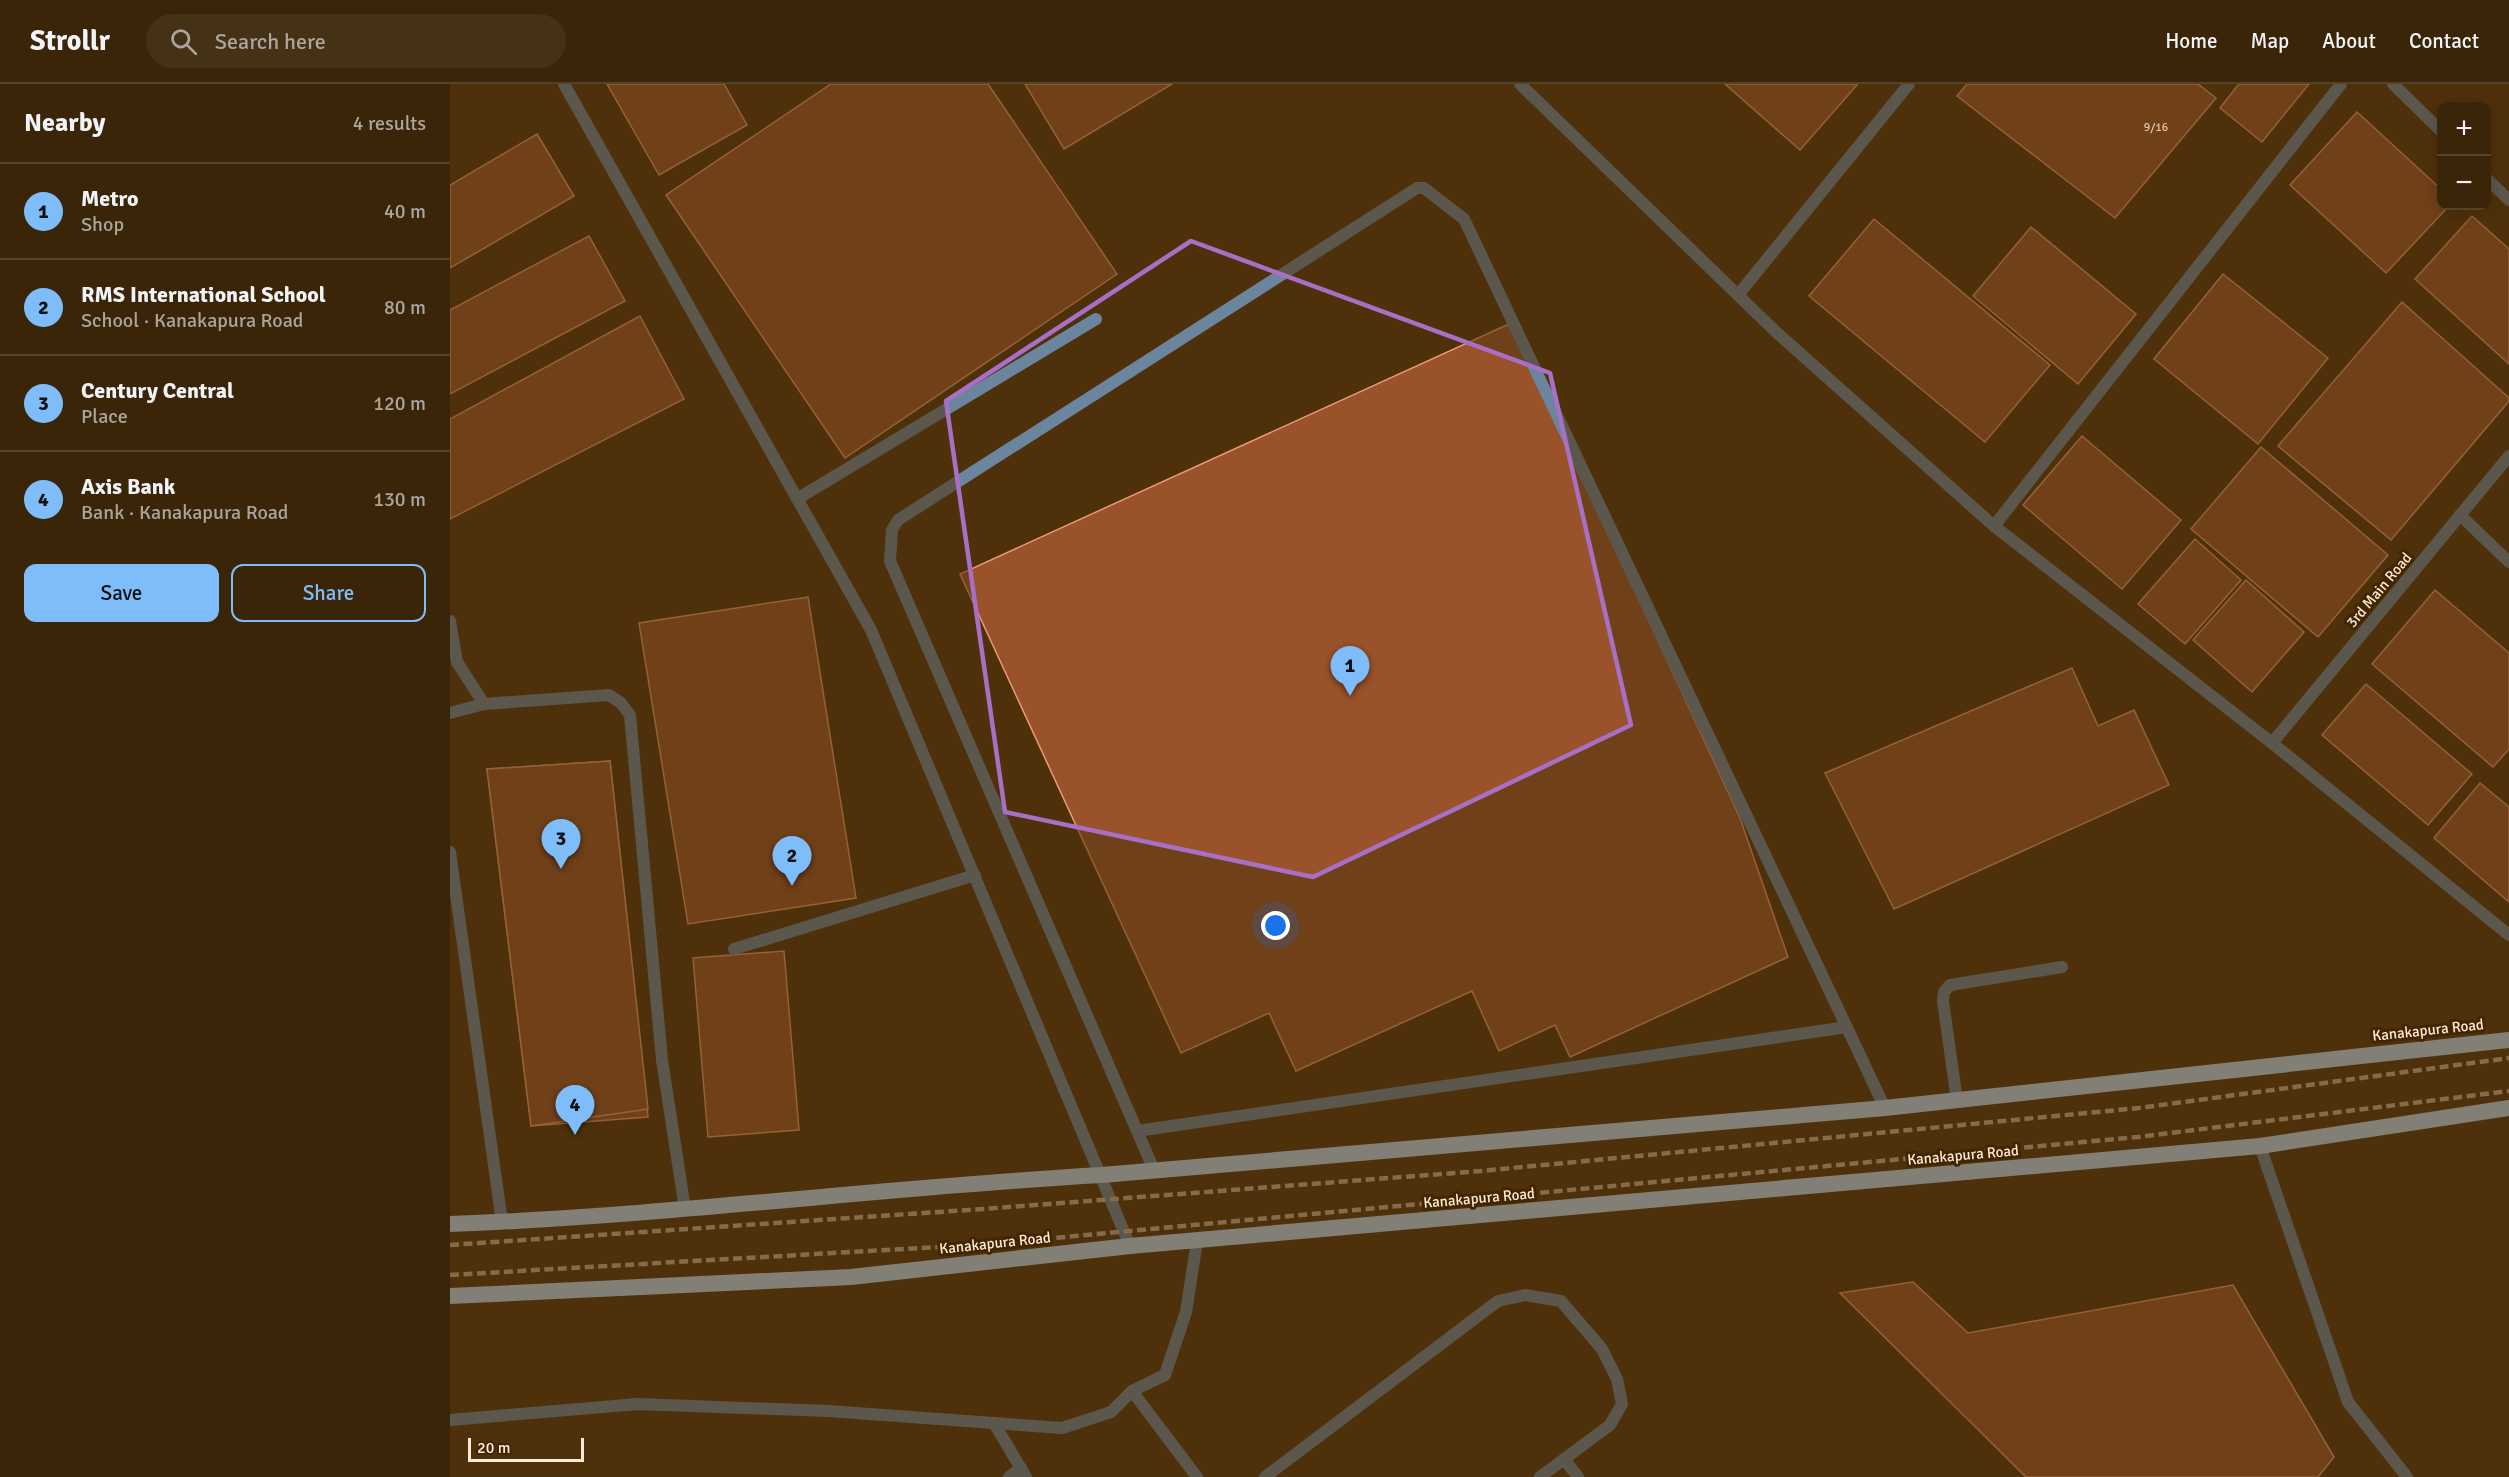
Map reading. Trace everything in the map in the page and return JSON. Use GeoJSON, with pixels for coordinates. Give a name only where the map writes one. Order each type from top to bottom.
{"type":"FeatureCollection","features":[{"type":"Feature","properties":{"kind":"highway","name":"Kanakapura Road"},"geometry":{"type":"LineString","coordinates":[[450,1224],[685,1209],[1885,1108],[2509,1040]]}},
{"type":"Feature","properties":{"kind":"highway","name":"Kanakapura Road"},"geometry":{"type":"LineString","coordinates":[[450,1296],[851,1277],[1130,1246],[2260,1146],[2509,1108]]}},
{"type":"Feature","properties":{"kind":"street"},"geometry":{"type":"LineString","coordinates":[[564,84],[872,630],[1130,1246]]}},
{"type":"Feature","properties":{"kind":"street"},"geometry":{"type":"LineString","coordinates":[[1520,84],[1775,331],[1994,526],[2272,743],[2509,935]]}},
{"type":"Feature","properties":{"kind":"street"},"geometry":{"type":"LineString","coordinates":[[1738,295],[1909,84]]}},
{"type":"Feature","properties":{"kind":"street"},"geometry":{"type":"LineString","coordinates":[[1994,526],[2341,84]]}},
{"type":"Feature","properties":{"kind":"street"},"geometry":{"type":"LineString","coordinates":[[2393,84],[2437,127]]}},
{"type":"Feature","properties":{"kind":"street"},"geometry":{"type":"LineString","coordinates":[[2491,182],[2509,200]]}},
{"type":"Feature","properties":{"kind":"street"},"geometry":{"type":"LineString","coordinates":[[1154,1170],[890,561],[892,530],[898,520],[1417,188],[1424,188],[1464,219],[1885,1108]]}},
{"type":"Feature","properties":{"kind":"street"},"geometry":{"type":"LineString","coordinates":[[797,499],[1096,320]]}},
{"type":"Feature","properties":{"kind":"street","name":"3rd Main Road"},"geometry":{"type":"LineString","coordinates":[[2272,743],[2509,456]]}},
{"type":"Feature","properties":{"kind":"street"},"geometry":{"type":"LineString","coordinates":[[2460,515],[2509,561]]}},
{"type":"Feature","properties":{"kind":"street"},"geometry":{"type":"LineString","coordinates":[[450,621],[453,663],[484,704]]}},
{"type":"Feature","properties":{"kind":"street"},"geometry":{"type":"LineString","coordinates":[[450,713],[484,704],[609,695],[621,703],[630,715],[662,1060],[685,1209]]}},
{"type":"Feature","properties":{"kind":"street"},"geometry":{"type":"LineString","coordinates":[[450,852],[502,1222]]}},
{"type":"Feature","properties":{"kind":"street"},"geometry":{"type":"LineString","coordinates":[[734,949],[975,874]]}},
{"type":"Feature","properties":{"kind":"street"},"geometry":{"type":"LineString","coordinates":[[1957,1101],[1943,1001],[1944,992],[1950,985],[2062,967]]}},
{"type":"Feature","properties":{"kind":"street"},"geometry":{"type":"LineString","coordinates":[[1137,1131],[1847,1027]]}},
{"type":"Feature","properties":{"kind":"street"},"geometry":{"type":"LineString","coordinates":[[2260,1146],[2348,1402],[2407,1477]]}},
{"type":"Feature","properties":{"kind":"street"},"geometry":{"type":"LineString","coordinates":[[450,1420],[638,1404],[828,1411],[1062,1428],[1111,1412],[1132,1391],[1165,1375],[1186,1312],[1197,1241]]}},
{"type":"Feature","properties":{"kind":"street"},"geometry":{"type":"LineString","coordinates":[[1265,1477],[1498,1301],[1525,1295],[1561,1301],[1602,1348],[1617,1379],[1622,1404],[1610,1425],[1540,1477]]}},
{"type":"Feature","properties":{"kind":"street"},"geometry":{"type":"LineString","coordinates":[[1132,1391],[1197,1477]]}},
{"type":"Feature","properties":{"kind":"street"},"geometry":{"type":"LineString","coordinates":[[994,1423],[1023,1473],[1009,1477]]}},
{"type":"Feature","properties":{"kind":"street"},"geometry":{"type":"LineString","coordinates":[[1564,1459],[1578,1477]]}},
{"type":"Feature","properties":{"kind":"highlighted area"},"geometry":{"type":"Polygon","coordinates":[[[1191,241],[1550,373],[1631,725],[1313,877],[1005,812],[946,401],[1191,241]]]}},
{"type":"Feature","properties":{"kind":"building"},"geometry":{"type":"Polygon","coordinates":[[[607,84],[724,84],[747,125],[659,175],[607,84]]]}},
{"type":"Feature","properties":{"kind":"building"},"geometry":{"type":"Polygon","coordinates":[[[831,84],[988,84],[1117,274],[845,458],[666,195],[831,84]]]}},
{"type":"Feature","properties":{"kind":"building"},"geometry":{"type":"Polygon","coordinates":[[[1025,84],[1172,84],[1064,149],[1025,84]]]}},
{"type":"Feature","properties":{"kind":"building"},"geometry":{"type":"Polygon","coordinates":[[[1725,84],[1856,84],[1857,85],[1800,150],[1725,84]]]}},
{"type":"Feature","properties":{"kind":"building"},"geometry":{"type":"Polygon","coordinates":[[[1967,84],[2198,84],[2216,98],[2115,218],[1957,96],[1967,84]]]}},
{"type":"Feature","properties":{"kind":"building"},"geometry":{"type":"Polygon","coordinates":[[[2239,84],[2309,84],[2262,142],[2220,108],[2239,84]]]}},
{"type":"Feature","properties":{"kind":"building"},"geometry":{"type":"Polygon","coordinates":[[[2357,112],[2437,185],[2437,210],[2445,210],[2386,273],[2290,185],[2357,112]]]}},
{"type":"Feature","properties":{"kind":"building"},"geometry":{"type":"Polygon","coordinates":[[[537,134],[574,196],[450,268],[450,185],[537,134]]]}},
{"type":"Feature","properties":{"kind":"building"},"geometry":{"type":"Polygon","coordinates":[[[2472,216],[2509,249],[2509,364],[2415,279],[2472,216]]]}},
{"type":"Feature","properties":{"kind":"building"},"geometry":{"type":"Polygon","coordinates":[[[1874,219],[2050,365],[1985,442],[1809,296],[1874,219]]]}},
{"type":"Feature","properties":{"kind":"building"},"geometry":{"type":"Polygon","coordinates":[[[2031,227],[2136,314],[2078,384],[1973,296],[2031,227]]]}},
{"type":"Feature","properties":{"kind":"building"},"geometry":{"type":"Polygon","coordinates":[[[589,236],[625,301],[450,394],[450,310],[589,236]]]}},
{"type":"Feature","properties":{"kind":"building"},"geometry":{"type":"Polygon","coordinates":[[[2223,274],[2328,358],[2258,444],[2154,359],[2223,274]]]}},
{"type":"Feature","properties":{"kind":"building"},"geometry":{"type":"Polygon","coordinates":[[[2402,302],[2509,398],[2509,401],[2391,540],[2278,446],[2402,302]]]}},
{"type":"Feature","properties":{"kind":"building"},"geometry":{"type":"Polygon","coordinates":[[[640,316],[684,399],[450,519],[450,419],[640,316]]]}},
{"type":"Feature","properties":{"kind":"building"},"geometry":{"type":"Polygon","coordinates":[[[1511,323],[1740,818],[1788,957],[1570,1057],[1555,1025],[1499,1051],[1472,991],[1296,1071],[1269,1013],[1181,1053],[960,574],[1511,323]]]}},
{"type":"Feature","properties":{"kind":"building"},"geometry":{"type":"Polygon","coordinates":[[[2082,436],[2181,520],[2122,589],[2023,505],[2082,436]]]}},
{"type":"Feature","properties":{"kind":"building"},"geometry":{"type":"Polygon","coordinates":[[[2261,447],[2388,555],[2318,637],[2191,529],[2261,447]]]}},
{"type":"Feature","properties":{"kind":"building"},"geometry":{"type":"Polygon","coordinates":[[[2195,539],[2241,580],[2185,644],[2138,604],[2195,539]]]}},
{"type":"Feature","properties":{"kind":"building"},"geometry":{"type":"Polygon","coordinates":[[[2246,580],[2304,632],[2252,692],[2193,640],[2246,580]]]}},
{"type":"Feature","properties":{"kind":"building"},"geometry":{"type":"Polygon","coordinates":[[[2435,590],[2509,653],[2509,749],[2493,767],[2372,664],[2435,590]]]}},
{"type":"Feature","properties":{"kind":"building"},"geometry":{"type":"Polygon","coordinates":[[[808,597],[856,898],[688,924],[639,623],[808,597]]]}},
{"type":"Feature","properties":{"kind":"building"},"geometry":{"type":"Polygon","coordinates":[[[2072,668],[2098,726],[2134,710],[2169,785],[1894,909],[1825,773],[2072,668]]]}},
{"type":"Feature","properties":{"kind":"building"},"geometry":{"type":"Polygon","coordinates":[[[2366,684],[2472,774],[2428,825],[2322,735],[2366,684]]]}},
{"type":"Feature","properties":{"kind":"building"},"geometry":{"type":"Polygon","coordinates":[[[610,761],[648,1117],[531,1126],[487,769],[610,761]]]}},
{"type":"Feature","properties":{"kind":"building"},"geometry":{"type":"Polygon","coordinates":[[[610,761],[648,1109],[531,1126],[487,769],[610,761]]]}},
{"type":"Feature","properties":{"kind":"building"},"geometry":{"type":"Polygon","coordinates":[[[2480,783],[2509,807],[2509,902],[2434,838],[2480,783]]]}},
{"type":"Feature","properties":{"kind":"building"},"geometry":{"type":"Polygon","coordinates":[[[784,951],[799,1130],[708,1137],[693,958],[784,951]]]}},
{"type":"Feature","properties":{"kind":"building"},"geometry":{"type":"Polygon","coordinates":[[[1913,1282],[1968,1333],[2233,1285],[2334,1457],[2318,1477],[2026,1477],[1840,1293],[1913,1282]]]}},
{"type":"Feature","properties":{"kind":"railway"},"geometry":{"type":"LineString","coordinates":[[450,1245],[983,1209],[1481,1171],[2139,1108],[2509,1058]]}},
{"type":"Feature","properties":{"kind":"railway"},"geometry":{"type":"LineString","coordinates":[[450,1275],[990,1244],[2138,1137],[2509,1091]]}},
{"type":"Feature","properties":{"kind":"place","name":"Metro"},"geometry":{"type":"Point","coordinates":[1350,696]}},
{"type":"Feature","properties":{"kind":"place","name":"Century Central"},"geometry":{"type":"Point","coordinates":[561,869]}},
{"type":"Feature","properties":{"kind":"place","name":"RMS International School"},"geometry":{"type":"Point","coordinates":[792,886]}},
{"type":"Feature","properties":{"kind":"place","name":"Axis Bank"},"geometry":{"type":"Point","coordinates":[575,1135]}}]}
